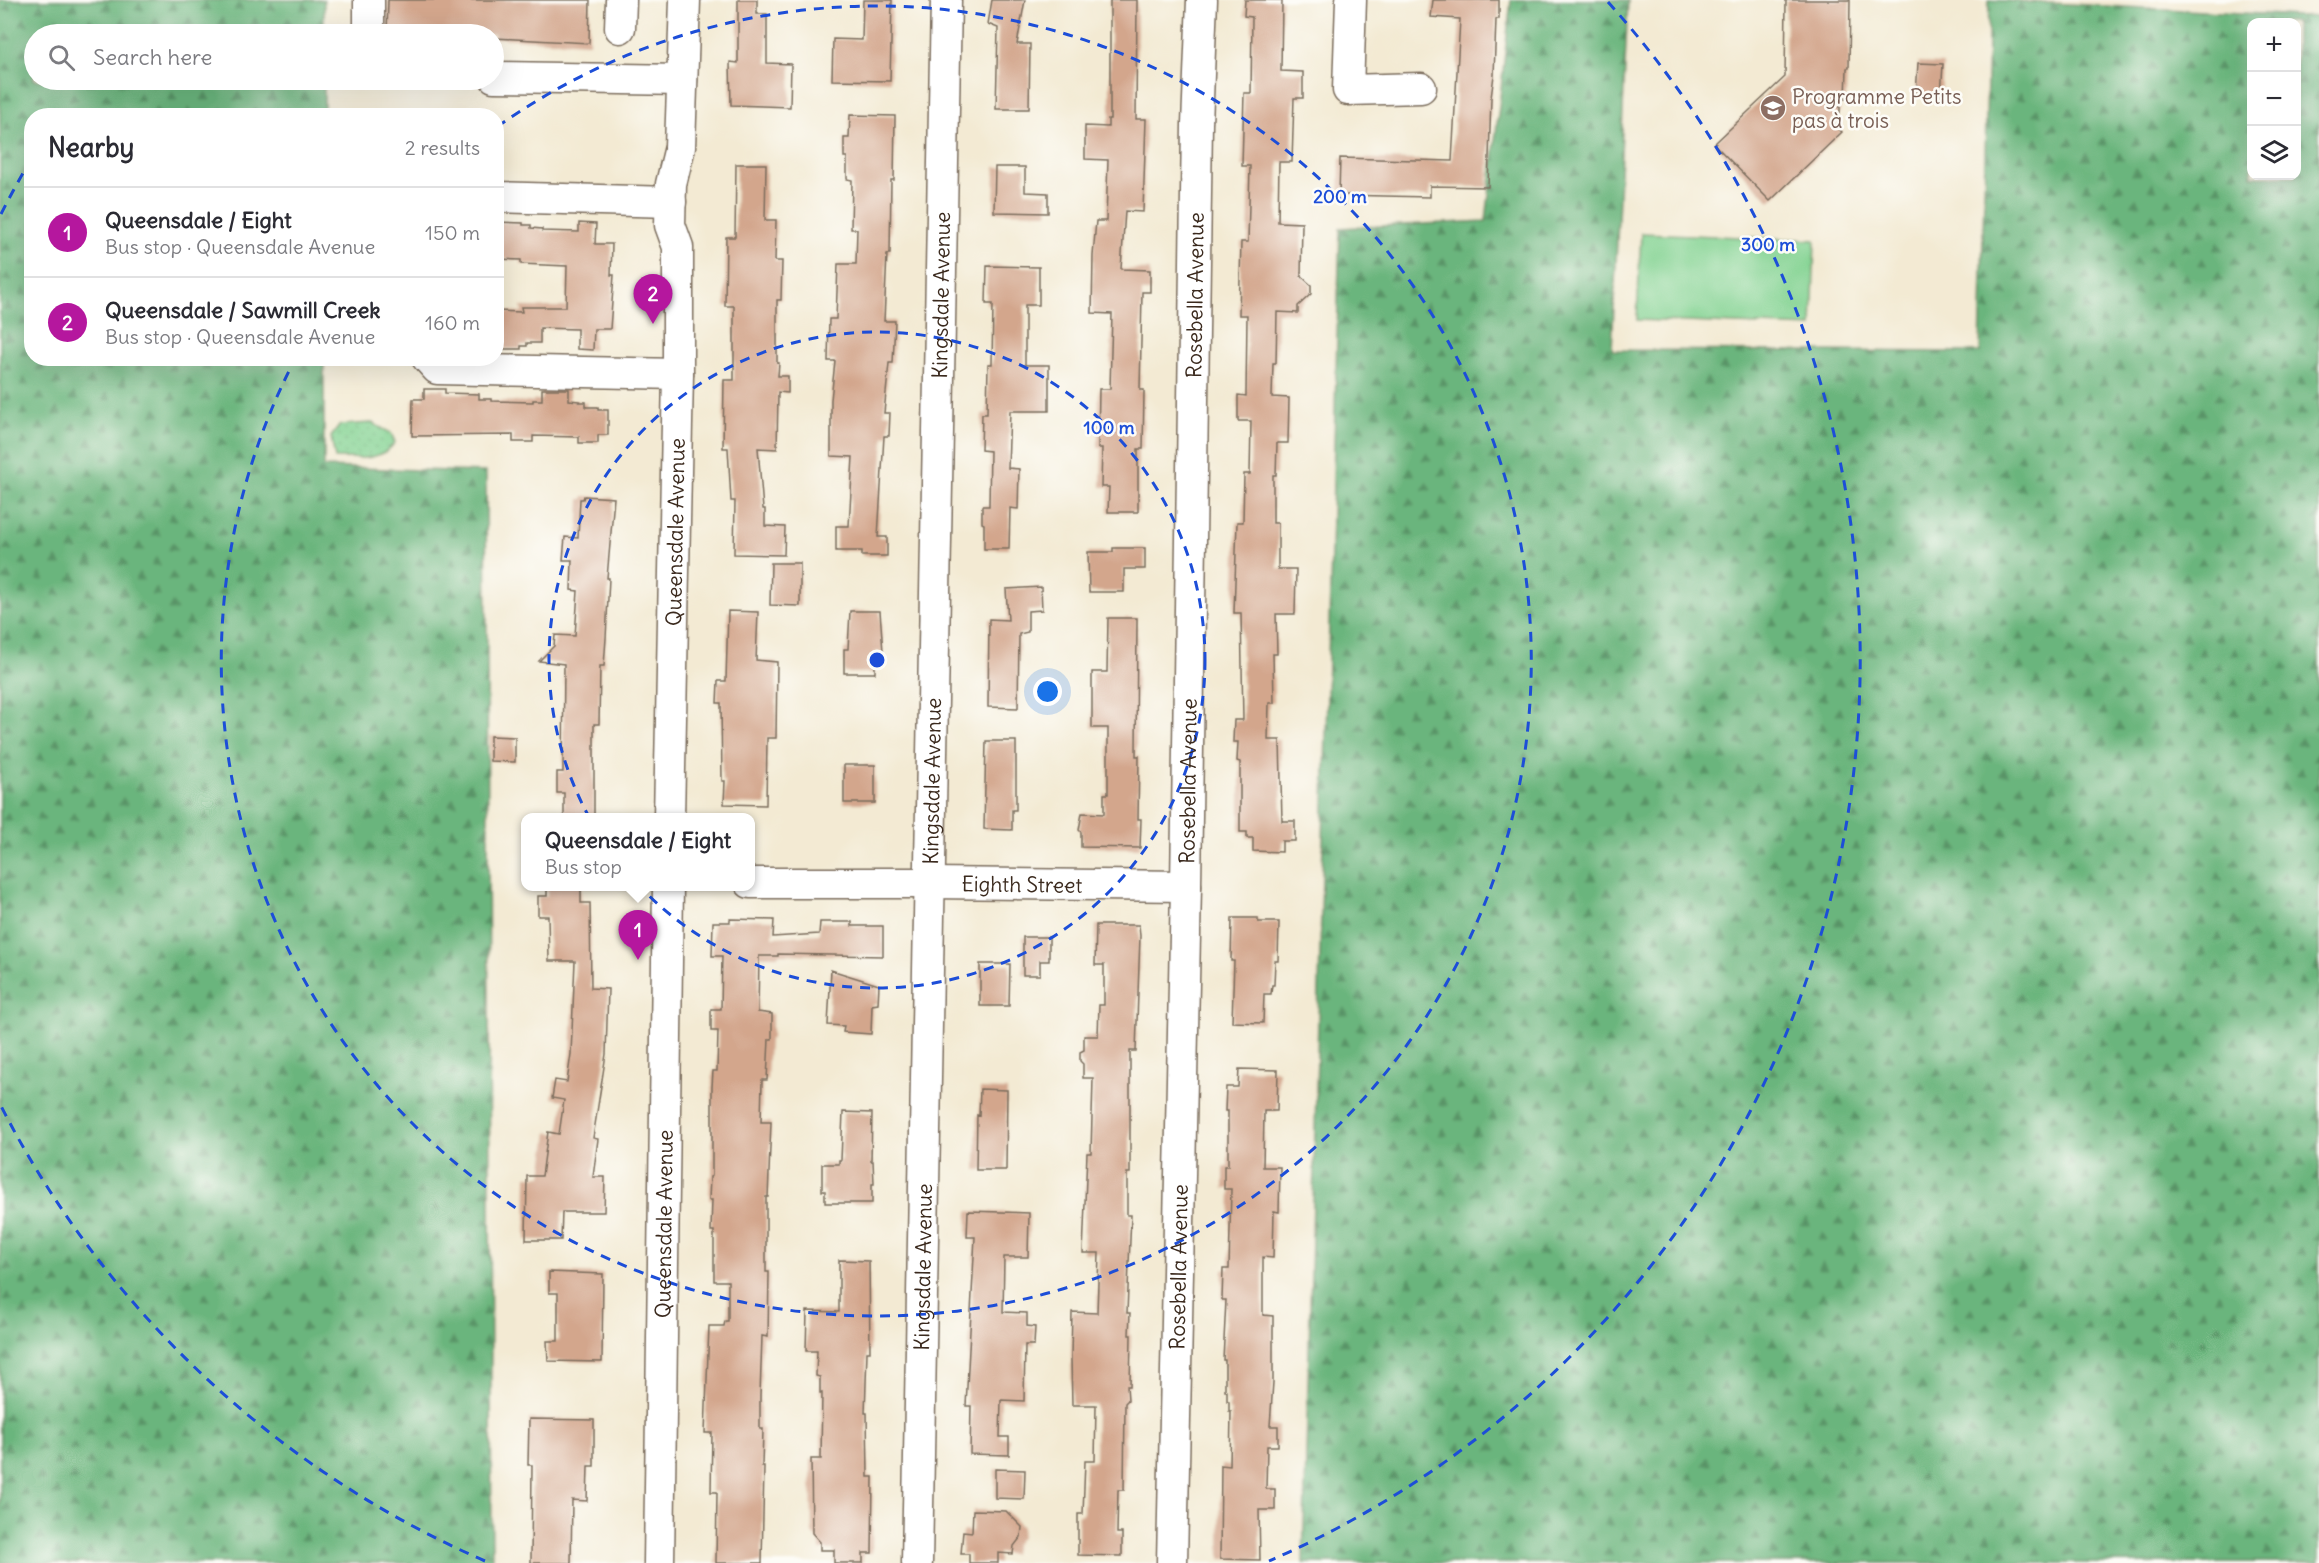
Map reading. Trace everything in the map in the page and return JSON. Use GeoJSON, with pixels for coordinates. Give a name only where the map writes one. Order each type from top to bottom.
{"type":"FeatureCollection","features":[{"type":"Feature","properties":{"kind":"street"},"geometry":{"type":"LineString","coordinates":[[369,0],[369,24]]}},
{"type":"Feature","properties":{"kind":"street","name":"Queensdale Avenue"},"geometry":{"type":"LineString","coordinates":[[669,813],[678,374],[678,247],[670,225],[671,184],[680,147],[685,0]]}},
{"type":"Feature","properties":{"kind":"street","name":"Kingsdale Avenue"},"geometry":{"type":"LineString","coordinates":[[917,1563],[946,0]]}},
{"type":"Feature","properties":{"kind":"street","name":"Rosebella Avenue"},"geometry":{"type":"LineString","coordinates":[[1172,1563],[1186,886],[1197,124],[1202,0]]}},
{"type":"Feature","properties":{"kind":"street"},"geometry":{"type":"LineString","coordinates":[[1351,0],[1348,90],[1421,88]]}},
{"type":"Feature","properties":{"kind":"street"},"geometry":{"type":"LineString","coordinates":[[504,77],[682,80]]}},
{"type":"Feature","properties":{"kind":"street","name":"Queensdale Avenue"},"geometry":{"type":"LineString","coordinates":[[678,247],[687,225],[688,185],[680,147]]}},
{"type":"Feature","properties":{"kind":"street"},"geometry":{"type":"LineString","coordinates":[[504,197],[671,202]]}},
{"type":"Feature","properties":{"kind":"street"},"geometry":{"type":"LineString","coordinates":[[434,366],[437,369],[678,374]]}},
{"type":"Feature","properties":{"kind":"street","name":"Eighth Street"},"geometry":{"type":"LineString","coordinates":[[755,883],[1186,886]]}},
{"type":"Feature","properties":{"kind":"street","name":"Queensdale Avenue"},"geometry":{"type":"LineString","coordinates":[[659,1563],[668,891]]}},
{"type":"Feature","properties":{"kind":"green space"},"geometry":{"type":"Polygon","coordinates":[[[0,0],[324,0],[324,24],[24,24],[24,90],[324,90],[324,108],[24,108],[24,366],[324,366],[324,467],[486,472],[492,1563],[0,1563],[0,0]]]}},
{"type":"Feature","properties":{"kind":"green space"},"geometry":{"type":"Polygon","coordinates":[[[1511,0],[1628,0],[1612,350],[1980,352],[1989,0],[2319,17],[2319,1563],[1303,1563],[1340,228],[1486,221],[1511,0]]]}},
{"type":"Feature","properties":{"kind":"green space"},"geometry":{"type":"Polygon","coordinates":[[[1641,233],[1815,240],[1812,327],[1637,320],[1641,233]]]}},
{"type":"Feature","properties":{"kind":"green space"},"geometry":{"type":"Polygon","coordinates":[[[372,423],[391,433],[395,442],[390,448],[368,458],[335,458],[331,437],[340,425],[372,423]]]}},
{"type":"Feature","properties":{"kind":"building"},"geometry":{"type":"Polygon","coordinates":[[[388,0],[590,0],[589,43],[504,39],[504,24],[387,24],[388,0]]]}},
{"type":"Feature","properties":{"kind":"building"},"geometry":{"type":"Polygon","coordinates":[[[738,0],[757,0],[757,14],[767,14],[767,63],[791,64],[790,107],[731,105],[730,62],[738,63],[738,0]]]}},
{"type":"Feature","properties":{"kind":"building"},"geometry":{"type":"Polygon","coordinates":[[[863,0],[892,0],[890,81],[832,80],[833,39],[862,40],[863,0]]]}},
{"type":"Feature","properties":{"kind":"building"},"geometry":{"type":"Polygon","coordinates":[[[992,0],[1025,0],[1017,44],[1030,44],[1029,109],[996,109],[998,28],[988,24],[992,0]]]}},
{"type":"Feature","properties":{"kind":"building"},"geometry":{"type":"Polygon","coordinates":[[[1110,0],[1137,0],[1136,119],[1146,119],[1143,212],[1125,211],[1121,269],[1150,270],[1150,292],[1142,292],[1140,390],[1144,390],[1143,449],[1138,449],[1138,512],[1108,512],[1109,487],[1101,487],[1102,448],[1098,448],[1099,389],[1110,389],[1112,314],[1092,313],[1093,256],[1096,221],[1106,221],[1108,160],[1085,159],[1085,126],[1108,127],[1108,119],[1110,119],[1110,0]]]}},
{"type":"Feature","properties":{"kind":"building"},"geometry":{"type":"Polygon","coordinates":[[[1245,0],[1282,0],[1281,71],[1303,72],[1303,98],[1294,98],[1292,162],[1279,162],[1278,222],[1302,223],[1301,276],[1311,285],[1311,294],[1298,306],[1298,313],[1277,312],[1276,363],[1273,363],[1272,397],[1289,398],[1288,443],[1277,443],[1276,475],[1273,475],[1273,523],[1278,523],[1278,569],[1296,569],[1295,614],[1276,614],[1277,654],[1273,654],[1274,703],[1269,703],[1268,740],[1280,740],[1282,821],[1295,821],[1295,841],[1282,841],[1282,852],[1253,851],[1253,838],[1247,838],[1247,832],[1240,832],[1240,762],[1237,761],[1238,742],[1233,742],[1234,720],[1243,720],[1241,613],[1234,613],[1237,522],[1243,522],[1244,474],[1250,474],[1251,421],[1238,421],[1238,395],[1246,396],[1247,315],[1239,315],[1241,242],[1248,242],[1250,166],[1242,166],[1244,93],[1251,93],[1252,17],[1244,16],[1245,0]]]}},
{"type":"Feature","properties":{"kind":"building"},"geometry":{"type":"Polygon","coordinates":[[[1433,0],[1499,0],[1491,98],[1488,187],[1430,186],[1430,197],[1339,195],[1340,158],[1452,161],[1460,19],[1431,17],[1433,0]]]}},
{"type":"Feature","properties":{"kind":"building"},"geometry":{"type":"Polygon","coordinates":[[[1786,0],[1850,0],[1849,68],[1847,68],[1846,99],[1840,99],[1840,112],[1831,121],[1842,132],[1770,201],[1714,144],[1785,77],[1786,0]]]}},
{"type":"Feature","properties":{"kind":"building"},"geometry":{"type":"Polygon","coordinates":[[[1918,63],[1943,64],[1941,96],[1916,95],[1918,63]]]}},
{"type":"Feature","properties":{"kind":"building"},"geometry":{"type":"Polygon","coordinates":[[[850,115],[895,116],[894,180],[891,180],[890,254],[887,254],[884,321],[895,321],[893,363],[889,363],[884,413],[890,413],[889,436],[884,436],[878,537],[887,537],[887,556],[862,556],[862,551],[836,551],[836,526],[849,526],[853,457],[831,456],[831,400],[835,361],[828,361],[829,319],[836,319],[838,264],[856,264],[857,229],[851,229],[852,180],[847,179],[847,157],[844,157],[844,138],[849,138],[850,115]]]}},
{"type":"Feature","properties":{"kind":"building"},"geometry":{"type":"Polygon","coordinates":[[[736,164],[766,164],[765,220],[776,220],[775,261],[782,261],[781,300],[777,300],[777,363],[779,363],[778,376],[788,376],[788,393],[778,392],[777,449],[758,448],[765,526],[785,527],[784,555],[734,554],[735,501],[731,501],[728,448],[723,448],[724,380],[734,380],[734,306],[725,306],[726,237],[735,237],[736,164]]]}},
{"type":"Feature","properties":{"kind":"building"},"geometry":{"type":"Polygon","coordinates":[[[995,167],[1025,167],[1025,192],[1048,193],[1048,213],[994,212],[995,167]]]}},
{"type":"Feature","properties":{"kind":"building"},"geometry":{"type":"Polygon","coordinates":[[[504,222],[523,223],[523,225],[531,225],[531,228],[542,229],[542,231],[579,232],[579,223],[596,224],[595,244],[612,244],[611,275],[614,275],[610,329],[594,329],[593,350],[577,349],[577,329],[540,328],[540,343],[527,343],[527,346],[521,346],[521,349],[504,349],[504,311],[522,312],[521,307],[566,307],[567,266],[521,264],[521,260],[504,259],[504,222]]]}},
{"type":"Feature","properties":{"kind":"building"},"geometry":{"type":"Polygon","coordinates":[[[987,266],[1039,267],[1039,305],[1025,305],[1025,365],[1049,365],[1049,411],[1010,411],[1008,468],[1019,469],[1018,509],[1010,508],[1009,549],[984,549],[982,506],[989,506],[990,451],[981,450],[982,414],[987,414],[988,364],[992,364],[993,304],[986,304],[987,266]]]}},
{"type":"Feature","properties":{"kind":"building"},"geometry":{"type":"Polygon","coordinates":[[[424,389],[445,389],[445,393],[479,394],[479,399],[491,399],[491,401],[533,402],[533,400],[542,400],[542,389],[569,389],[569,400],[586,402],[586,407],[608,410],[608,435],[598,435],[598,443],[579,443],[579,437],[533,436],[533,442],[513,442],[513,435],[412,436],[413,399],[424,399],[424,389]]]}},
{"type":"Feature","properties":{"kind":"building"},"geometry":{"type":"Polygon","coordinates":[[[584,496],[614,498],[607,578],[609,578],[606,638],[604,666],[600,666],[599,724],[594,724],[594,813],[564,813],[564,793],[557,793],[557,772],[563,772],[564,664],[539,661],[554,646],[555,635],[575,636],[578,591],[571,590],[572,560],[563,560],[565,537],[578,538],[580,499],[584,496]]]}},
{"type":"Feature","properties":{"kind":"building"},"geometry":{"type":"Polygon","coordinates":[[[1113,548],[1145,548],[1145,569],[1124,569],[1124,592],[1089,592],[1088,552],[1113,552],[1113,548]]]}},
{"type":"Feature","properties":{"kind":"building"},"geometry":{"type":"Polygon","coordinates":[[[771,563],[800,563],[800,606],[770,605],[771,563]]]}},
{"type":"Feature","properties":{"kind":"building"},"geometry":{"type":"Polygon","coordinates":[[[1041,587],[1042,610],[1028,611],[1028,632],[1019,634],[1018,708],[988,707],[989,619],[1008,620],[1006,589],[1041,587]]]}},
{"type":"Feature","properties":{"kind":"building"},"geometry":{"type":"Polygon","coordinates":[[[728,611],[758,612],[756,660],[777,662],[776,738],[767,738],[766,805],[724,804],[721,703],[717,703],[718,681],[726,681],[728,611]]]}},
{"type":"Feature","properties":{"kind":"building"},"geometry":{"type":"Polygon","coordinates":[[[850,611],[880,611],[883,652],[875,652],[875,673],[844,673],[844,649],[848,649],[850,611]]]}},
{"type":"Feature","properties":{"kind":"building"},"geometry":{"type":"Polygon","coordinates":[[[1108,618],[1137,618],[1136,756],[1139,756],[1140,848],[1081,847],[1079,830],[1082,813],[1104,814],[1104,794],[1108,794],[1108,728],[1092,728],[1092,672],[1107,672],[1108,618]]]}},
{"type":"Feature","properties":{"kind":"building"},"geometry":{"type":"Polygon","coordinates":[[[490,736],[515,737],[515,762],[490,761],[490,736]]]}},
{"type":"Feature","properties":{"kind":"building"},"geometry":{"type":"Polygon","coordinates":[[[986,741],[1016,741],[1016,810],[1012,810],[1012,830],[984,829],[986,741]]]}},
{"type":"Feature","properties":{"kind":"building"},"geometry":{"type":"Polygon","coordinates":[[[844,765],[875,765],[875,803],[844,803],[844,765]]]}},
{"type":"Feature","properties":{"kind":"building"},"geometry":{"type":"Polygon","coordinates":[[[547,891],[581,891],[581,903],[590,903],[591,988],[608,989],[606,1054],[593,1138],[598,1139],[593,1177],[605,1177],[604,1212],[562,1212],[561,1240],[526,1240],[527,1176],[542,1176],[548,1132],[559,1134],[564,1100],[552,1098],[555,1080],[567,1082],[571,1054],[575,961],[549,961],[548,916],[538,916],[538,896],[547,896],[547,891]]]}},
{"type":"Feature","properties":{"kind":"building"},"geometry":{"type":"Polygon","coordinates":[[[1232,918],[1258,918],[1258,922],[1279,922],[1278,961],[1275,961],[1274,985],[1272,985],[1271,994],[1264,994],[1263,1023],[1232,1022],[1234,961],[1231,961],[1232,918]]]}},
{"type":"Feature","properties":{"kind":"building"},"geometry":{"type":"Polygon","coordinates":[[[730,919],[774,920],[773,937],[819,934],[820,922],[852,922],[852,926],[883,926],[883,956],[778,954],[778,956],[759,956],[758,1012],[772,1014],[772,1039],[769,1039],[767,1080],[762,1080],[761,1122],[771,1122],[768,1197],[766,1197],[766,1272],[769,1272],[768,1337],[762,1336],[760,1395],[760,1429],[763,1429],[762,1466],[764,1466],[762,1563],[716,1563],[717,1492],[711,1492],[712,1433],[705,1433],[709,1326],[724,1326],[725,1321],[728,1321],[728,1281],[714,1281],[714,1231],[711,1231],[712,1200],[709,1200],[710,1177],[712,1176],[712,1087],[713,1071],[717,1071],[718,1031],[711,1031],[711,1009],[721,1009],[722,956],[712,956],[713,922],[730,922],[730,919]]]}},
{"type":"Feature","properties":{"kind":"building"},"geometry":{"type":"Polygon","coordinates":[[[1096,925],[1139,925],[1140,936],[1136,1051],[1130,1051],[1130,1173],[1127,1173],[1127,1215],[1131,1215],[1127,1313],[1130,1313],[1129,1335],[1131,1335],[1130,1386],[1127,1386],[1128,1400],[1125,1403],[1124,1490],[1118,1490],[1117,1533],[1122,1533],[1122,1556],[1078,1555],[1078,1514],[1083,1514],[1085,1461],[1095,1461],[1096,1405],[1072,1405],[1071,1357],[1072,1312],[1097,1313],[1099,1253],[1083,1253],[1087,1153],[1091,1153],[1093,1078],[1083,1078],[1083,1064],[1080,1061],[1080,1052],[1084,1050],[1084,1036],[1098,1036],[1099,1005],[1104,1005],[1104,965],[1095,965],[1096,925]]]}},
{"type":"Feature","properties":{"kind":"building"},"geometry":{"type":"Polygon","coordinates":[[[1023,937],[1049,937],[1049,961],[1040,961],[1040,975],[1023,975],[1023,937]]]}},
{"type":"Feature","properties":{"kind":"building"},"geometry":{"type":"Polygon","coordinates":[[[980,964],[1010,964],[1009,1006],[980,1006],[980,964]]]}},
{"type":"Feature","properties":{"kind":"building"},"geometry":{"type":"Polygon","coordinates":[[[831,970],[879,985],[878,1004],[872,1005],[871,1034],[843,1032],[844,1026],[828,1025],[831,970]]]}},
{"type":"Feature","properties":{"kind":"building"},"geometry":{"type":"Polygon","coordinates":[[[1239,1069],[1278,1070],[1277,1111],[1264,1111],[1263,1167],[1280,1167],[1279,1212],[1274,1211],[1273,1258],[1263,1257],[1263,1315],[1273,1316],[1270,1426],[1278,1426],[1278,1446],[1267,1446],[1266,1489],[1275,1489],[1275,1510],[1259,1510],[1260,1560],[1220,1559],[1221,1465],[1230,1466],[1231,1411],[1229,1411],[1229,1401],[1227,1401],[1227,1391],[1225,1391],[1225,1360],[1223,1360],[1226,1300],[1222,1300],[1223,1269],[1229,1269],[1231,1189],[1224,1189],[1224,1166],[1228,1166],[1228,1111],[1225,1111],[1226,1087],[1238,1087],[1239,1069]]]}},
{"type":"Feature","properties":{"kind":"building"},"geometry":{"type":"Polygon","coordinates":[[[980,1089],[1007,1090],[1006,1170],[976,1170],[980,1089]]]}},
{"type":"Feature","properties":{"kind":"building"},"geometry":{"type":"Polygon","coordinates":[[[843,1112],[872,1113],[871,1161],[873,1161],[874,1184],[872,1184],[872,1203],[825,1203],[825,1191],[822,1191],[822,1164],[839,1164],[841,1160],[843,1112]]]}},
{"type":"Feature","properties":{"kind":"building"},"geometry":{"type":"Polygon","coordinates":[[[968,1211],[1029,1213],[1028,1257],[1004,1257],[1003,1312],[1027,1313],[1027,1326],[1035,1327],[1034,1345],[1025,1345],[1024,1401],[1001,1400],[1000,1437],[1009,1437],[1009,1455],[970,1454],[971,1406],[966,1406],[975,1237],[967,1237],[968,1211]]]}},
{"type":"Feature","properties":{"kind":"building"},"geometry":{"type":"Polygon","coordinates":[[[839,1260],[869,1261],[870,1352],[867,1352],[865,1413],[867,1413],[868,1477],[873,1477],[872,1553],[863,1553],[863,1563],[834,1563],[834,1550],[820,1550],[820,1542],[812,1533],[811,1459],[821,1459],[822,1393],[820,1393],[820,1377],[816,1376],[817,1351],[806,1351],[807,1311],[839,1312],[839,1260]]]}},
{"type":"Feature","properties":{"kind":"building"},"geometry":{"type":"Polygon","coordinates":[[[549,1272],[603,1274],[602,1362],[548,1361],[547,1341],[558,1341],[558,1293],[549,1293],[549,1272]]]}},
{"type":"Feature","properties":{"kind":"building"},"geometry":{"type":"Polygon","coordinates":[[[529,1419],[594,1420],[594,1466],[588,1466],[587,1501],[572,1500],[571,1563],[531,1563],[532,1465],[528,1465],[529,1419]]]}},
{"type":"Feature","properties":{"kind":"building"},"geometry":{"type":"Polygon","coordinates":[[[995,1469],[1025,1470],[1024,1499],[995,1498],[995,1469]]]}},
{"type":"Feature","properties":{"kind":"building"},"geometry":{"type":"Polygon","coordinates":[[[973,1510],[1006,1511],[1022,1527],[1021,1537],[1014,1546],[1013,1554],[998,1553],[998,1563],[969,1563],[969,1554],[961,1554],[963,1531],[972,1532],[973,1510]]]}},
{"type":"Feature","properties":{"kind":"place","name":"Programme Petits pas à trois"},"geometry":{"type":"Point","coordinates":[1773,108]}},
{"type":"Feature","properties":{"kind":"place","name":"Queensdale / Sawmill Creek"},"geometry":{"type":"Point","coordinates":[653,324]}},
{"type":"Feature","properties":{"kind":"place","name":"Queensdale / Eight"},"geometry":{"type":"Point","coordinates":[638,960]}}]}
